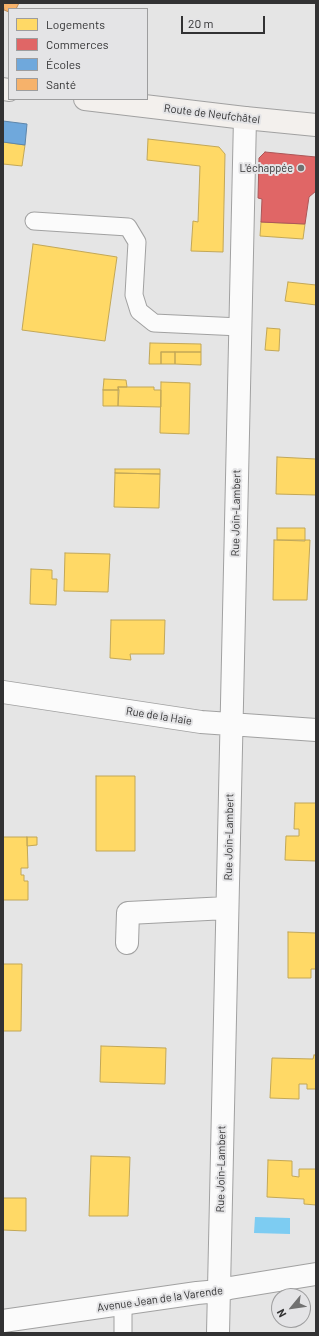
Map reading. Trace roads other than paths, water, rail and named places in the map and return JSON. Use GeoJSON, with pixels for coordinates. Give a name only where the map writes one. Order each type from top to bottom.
{"type":"FeatureCollection","features":[{"type":"Feature","properties":{"kind":"main road","name":"Route de Neufchâtel"},"geometry":{"type":"LineString","coordinates":[[93,100],[316,125]]}},
{"type":"Feature","properties":{"kind":"street","name":"Rue Join-Lambert"},"geometry":{"type":"LineString","coordinates":[[218,1333],[245,118]]}},
{"type":"Feature","properties":{"kind":"street","name":"Rue de la Haie"},"geometry":{"type":"LineString","coordinates":[[3,692],[201,722],[316,730]]}},
{"type":"Feature","properties":{"kind":"street"},"geometry":{"type":"LineString","coordinates":[[127,943],[128,913],[227,908]]}},
{"type":"Feature","properties":{"kind":"street","name":"Avenue Jean de la Varende"},"geometry":{"type":"LineString","coordinates":[[3,1321],[219,1291],[316,1274]]}},
{"type":"Feature","properties":{"kind":"lane"},"geometry":{"type":"LineString","coordinates":[[34,221],[128,227],[137,242],[134,295],[139,311],[154,323],[240,327]]}},
{"type":"Feature","properties":{"kind":"lane"},"geometry":{"type":"LineString","coordinates":[[123,1304],[123,1333]]}},
{"type":"Feature","properties":{"kind":"water"},"geometry":{"type":"Polygon","coordinates":[[[255,1217],[290,1218],[290,1234],[254,1233],[255,1217]]]}},
{"type":"Feature","properties":{"kind":"place","name":"L'échappée"},"geometry":{"type":"Point","coordinates":[301,168]}}]}
